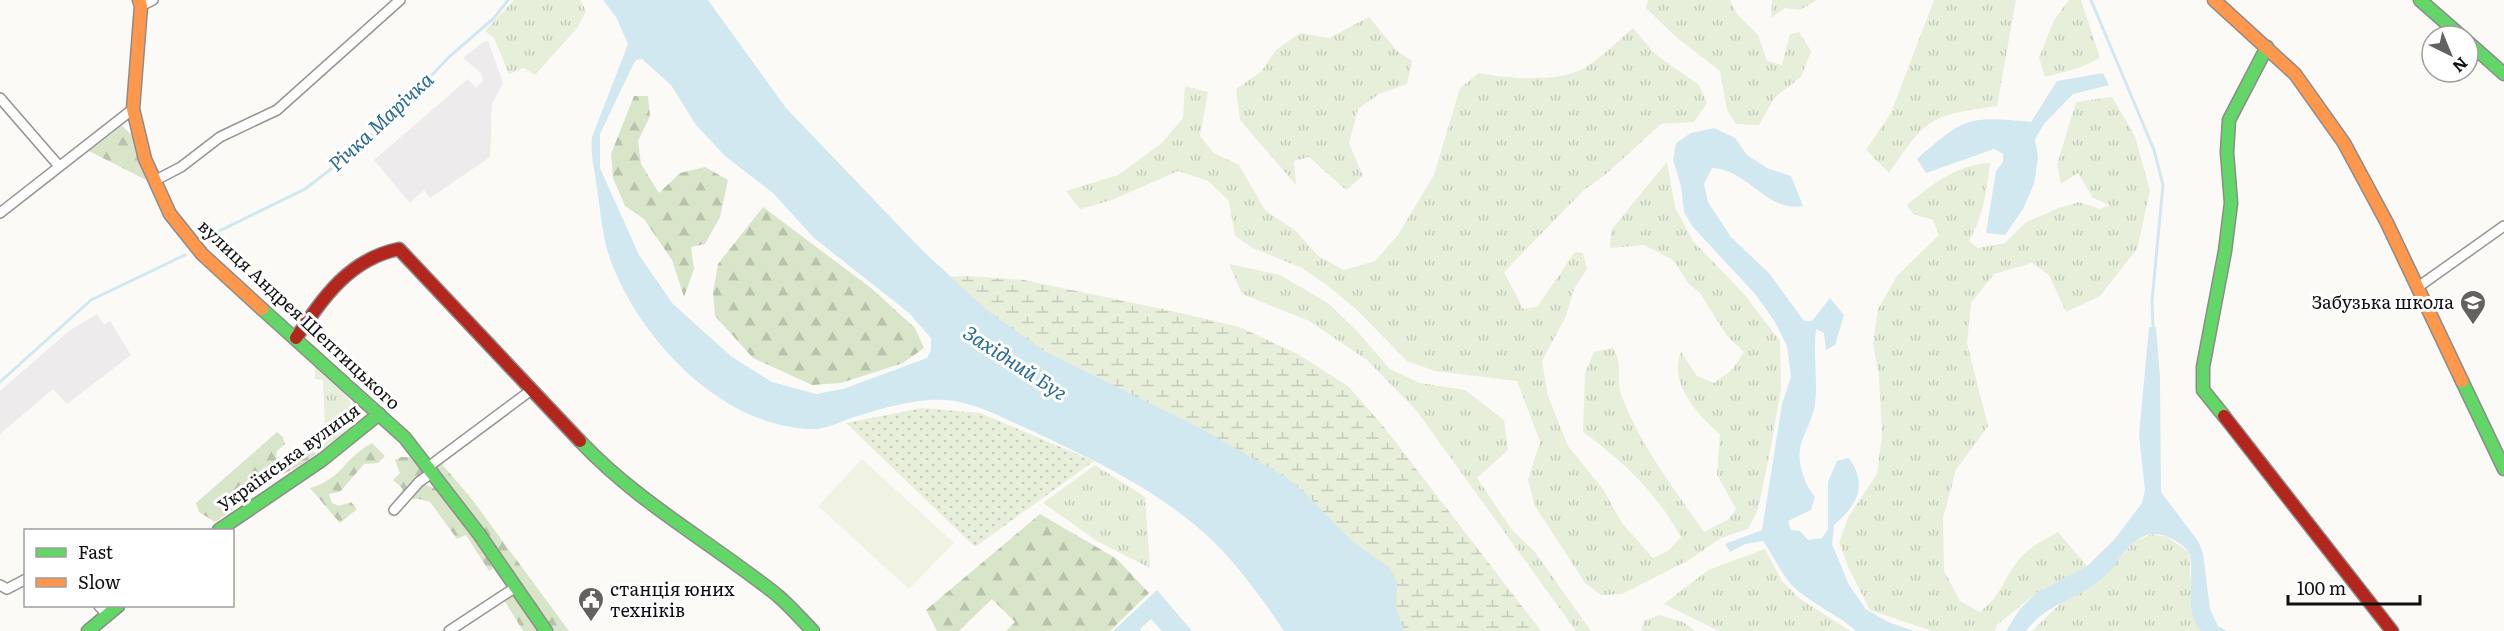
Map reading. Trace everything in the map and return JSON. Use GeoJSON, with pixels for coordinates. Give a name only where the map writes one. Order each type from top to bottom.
{"type":"FeatureCollection","features":[{"type":"Feature","properties":{"kind":"street"},"geometry":{"type":"LineString","coordinates":[[140,3],[153,0]]}},
{"type":"Feature","properties":{"kind":"street"},"geometry":{"type":"LineString","coordinates":[[154,181],[181,167],[220,137],[277,110],[400,0]]}},
{"type":"Feature","properties":{"kind":"street"},"geometry":{"type":"LineString","coordinates":[[2214,0],[2295,74],[2344,143],[2387,223],[2504,469]]}},
{"type":"Feature","properties":{"kind":"street"},"geometry":{"type":"LineString","coordinates":[[2420,0],[2447,24]]}},
{"type":"Feature","properties":{"kind":"street","name":"вулиця Андрея Шептицького"},"geometry":{"type":"LineString","coordinates":[[140,3],[133,109],[145,159],[170,214],[202,254],[405,438],[546,631]]}},
{"type":"Feature","properties":{"kind":"street"},"geometry":{"type":"LineString","coordinates":[[2267,47],[2229,120],[2227,152],[2231,203],[2225,251],[2203,367],[2203,390],[2392,631]]}},
{"type":"Feature","properties":{"kind":"street"},"geometry":{"type":"LineString","coordinates":[[2480,53],[2504,74]]}},
{"type":"Feature","properties":{"kind":"street"},"geometry":{"type":"LineString","coordinates":[[0,98],[59,166]]}},
{"type":"Feature","properties":{"kind":"street"},"geometry":{"type":"LineString","coordinates":[[0,213],[133,109]]}},
{"type":"Feature","properties":{"kind":"street"},"geometry":{"type":"LineString","coordinates":[[2418,287],[2504,226]]}},
{"type":"Feature","properties":{"kind":"street"},"geometry":{"type":"LineString","coordinates":[[296,338],[332,286],[384,250],[399,249],[530,391],[594,456],[672,519],[778,596],[813,631]]}},
{"type":"Feature","properties":{"kind":"street"},"geometry":{"type":"LineString","coordinates":[[394,510],[430,470],[530,391]]}},
{"type":"Feature","properties":{"kind":"street","name":"Українська вулиця"},"geometry":{"type":"LineString","coordinates":[[222,529],[322,460],[379,414]]}},
{"type":"Feature","properties":{"kind":"street"},"geometry":{"type":"LineString","coordinates":[[0,585],[7,589],[24,580]]}},
{"type":"Feature","properties":{"kind":"street"},"geometry":{"type":"LineString","coordinates":[[449,631],[516,587]]}},
{"type":"Feature","properties":{"kind":"street"},"geometry":{"type":"LineString","coordinates":[[88,631],[103,610]]}},
{"type":"Feature","properties":{"kind":"shaded area"},"geometry":{"type":"Polygon","coordinates":[[[488,41],[503,83],[492,104],[490,157],[430,198],[424,190],[410,203],[374,160],[468,79],[476,88],[483,81],[481,73],[463,58],[483,42],[488,41]]]}},
{"type":"Feature","properties":{"kind":"shaded area"},"geometry":{"type":"Polygon","coordinates":[[[97,314],[104,325],[110,321],[131,355],[67,404],[53,389],[0,434],[0,391],[69,331],[97,314]]]}},
{"type":"Feature","properties":{"kind":"green space"},"geometry":{"type":"Polygon","coordinates":[[[514,0],[580,0],[586,11],[578,27],[535,75],[524,68],[509,74],[494,38],[485,31],[514,0]]]}},
{"type":"Feature","properties":{"kind":"green space"},"geometry":{"type":"Polygon","coordinates":[[[1648,0],[1730,0],[1737,14],[1758,35],[1767,61],[1782,65],[1790,34],[1799,32],[1811,51],[1801,77],[1775,97],[1759,125],[1736,124],[1727,110],[1720,71],[1676,37],[1646,8],[1648,0]]]}},
{"type":"Feature","properties":{"kind":"green space"},"geometry":{"type":"Polygon","coordinates":[[[1772,0],[1817,0],[1800,10],[1785,8],[1771,18],[1772,0]]]}},
{"type":"Feature","properties":{"kind":"green space"},"geometry":{"type":"Polygon","coordinates":[[[1934,0],[2016,0],[1997,106],[1961,112],[1935,120],[1917,135],[1889,173],[1866,150],[1891,113],[1934,0]]]}},
{"type":"Feature","properties":{"kind":"green space"},"geometry":{"type":"Polygon","coordinates":[[[2069,0],[2081,0],[2100,58],[2079,68],[2045,77],[2039,58],[2054,20],[2069,0]]]}},
{"type":"Feature","properties":{"kind":"green space"},"geometry":{"type":"Polygon","coordinates":[[[1369,17],[1397,51],[1412,61],[1407,84],[1379,94],[1358,109],[1349,143],[1363,176],[1346,190],[1309,157],[1294,161],[1296,185],[1240,120],[1236,89],[1261,72],[1276,50],[1300,33],[1329,38],[1369,17]]]}},
{"type":"Feature","properties":{"kind":"green space"},"geometry":{"type":"Polygon","coordinates":[[[1633,28],[1655,54],[1699,85],[1707,103],[1694,122],[1661,124],[1606,174],[1583,191],[1504,272],[1523,309],[1537,307],[1575,252],[1583,253],[1587,269],[1574,289],[1566,316],[1542,361],[1548,396],[1568,446],[1603,489],[1622,523],[1653,558],[1668,551],[1681,537],[1661,506],[1638,479],[1583,432],[1585,373],[1594,352],[1613,348],[1619,367],[1620,391],[1630,415],[1659,467],[1704,532],[1729,519],[1736,509],[1717,475],[1720,434],[1687,398],[1682,387],[1678,364],[1681,352],[1697,376],[1714,383],[1732,370],[1744,352],[1727,336],[1700,293],[1689,284],[1673,260],[1644,245],[1610,248],[1611,230],[1667,162],[1675,207],[1693,241],[1744,294],[1780,341],[1781,389],[1758,509],[1748,529],[1721,538],[1689,560],[1622,594],[1601,595],[1585,583],[1535,506],[1528,480],[1540,442],[1517,381],[1435,371],[1407,361],[1356,309],[1328,286],[1302,268],[1253,248],[1235,236],[1229,201],[1208,181],[1178,171],[1112,200],[1080,209],[1066,191],[1118,175],[1162,143],[1183,118],[1185,86],[1208,92],[1200,136],[1214,153],[1239,165],[1265,210],[1296,231],[1318,256],[1344,270],[1375,261],[1398,235],[1434,175],[1460,88],[1479,73],[1504,77],[1548,78],[1575,72],[1598,58],[1633,28]]]}},
{"type":"Feature","properties":{"kind":"green space"},"geometry":{"type":"Polygon","coordinates":[[[634,96],[648,96],[650,116],[638,141],[641,164],[659,193],[680,173],[705,167],[728,180],[720,217],[705,244],[691,247],[694,269],[684,297],[672,260],[644,219],[625,206],[613,178],[611,154],[634,96]]]}},
{"type":"Feature","properties":{"kind":"green space"},"geometry":{"type":"Polygon","coordinates":[[[2112,97],[2135,136],[2150,191],[2137,249],[2100,296],[2066,312],[2049,275],[2032,263],[1994,274],[1971,303],[1967,343],[1988,426],[1956,470],[1943,518],[1944,571],[1960,601],[1980,612],[1997,594],[2020,558],[2058,532],[2087,566],[2036,593],[1997,625],[1995,631],[1932,631],[1870,610],[1849,569],[1839,542],[1849,516],[1877,474],[1882,436],[1879,377],[1873,343],[1878,309],[1897,276],[1939,235],[1933,220],[1913,214],[1907,205],[1945,177],[1966,167],[1990,163],[1981,213],[1969,241],[1978,248],[2005,243],[2026,222],[2059,208],[2079,202],[2100,209],[2110,205],[2093,198],[2078,173],[2061,184],[2057,165],[2076,102],[2112,97]]]}},
{"type":"Feature","properties":{"kind":"green space"},"geometry":{"type":"Polygon","coordinates":[[[122,126],[132,135],[146,180],[89,151],[122,126]]]}},
{"type":"Feature","properties":{"kind":"green space"},"geometry":{"type":"Polygon","coordinates":[[[763,207],[871,288],[915,328],[924,348],[903,363],[841,383],[812,385],[753,358],[715,316],[713,293],[718,264],[763,207]]]}},
{"type":"Feature","properties":{"kind":"green space"},"geometry":{"type":"Polygon","coordinates":[[[1229,264],[1280,275],[1328,303],[1357,331],[1390,369],[1420,383],[1465,390],[1504,420],[1508,450],[1477,478],[1512,530],[1535,552],[1591,631],[1576,631],[1416,410],[1367,360],[1309,321],[1242,294],[1229,264]]]}},
{"type":"Feature","properties":{"kind":"green space"},"geometry":{"type":"Polygon","coordinates":[[[966,276],[1024,280],[1172,311],[1239,327],[1296,353],[1348,386],[1384,427],[1541,631],[1397,631],[1030,354],[940,277],[966,276]]]}},
{"type":"Feature","properties":{"kind":"green space"},"geometry":{"type":"Polygon","coordinates":[[[315,366],[348,398],[353,407],[354,416],[350,426],[340,437],[323,449],[318,434],[325,431],[323,380],[315,379],[315,366]]]}},
{"type":"Feature","properties":{"kind":"green space"},"geometry":{"type":"Polygon","coordinates":[[[922,408],[980,413],[1094,461],[975,547],[846,423],[922,408]]]}},
{"type":"Feature","properties":{"kind":"green space"},"geometry":{"type":"Polygon","coordinates":[[[277,432],[283,437],[285,444],[277,451],[276,458],[285,464],[311,449],[316,454],[300,466],[261,484],[240,505],[215,522],[199,512],[196,503],[277,432]]]}},
{"type":"Feature","properties":{"kind":"green space"},"geometry":{"type":"Polygon","coordinates":[[[372,443],[385,456],[378,463],[364,464],[340,492],[329,494],[332,503],[339,506],[351,502],[357,509],[340,523],[310,488],[329,480],[355,455],[372,443]]]}},
{"type":"Feature","properties":{"kind":"green space"},"geometry":{"type":"Polygon","coordinates":[[[401,457],[416,457],[427,471],[422,477],[426,485],[442,491],[497,566],[489,571],[466,535],[457,539],[430,502],[419,499],[396,499],[403,489],[393,480],[400,473],[395,460],[401,457]]]}},
{"type":"Feature","properties":{"kind":"green space"},"geometry":{"type":"Polygon","coordinates":[[[862,459],[954,543],[909,589],[818,506],[862,459]]]}},
{"type":"Feature","properties":{"kind":"green space"},"geometry":{"type":"Polygon","coordinates":[[[440,462],[471,498],[569,631],[552,631],[436,466],[440,462]]]}},
{"type":"Feature","properties":{"kind":"green space"},"geometry":{"type":"Polygon","coordinates":[[[1095,465],[1145,497],[1150,568],[1097,541],[1043,503],[1095,465]]]}},
{"type":"Feature","properties":{"kind":"green space"},"geometry":{"type":"Polygon","coordinates":[[[1040,514],[1117,559],[1149,593],[1110,631],[1006,631],[1015,622],[992,599],[959,631],[937,631],[926,610],[1040,514]]]}},
{"type":"Feature","properties":{"kind":"green space"},"geometry":{"type":"Polygon","coordinates":[[[2152,534],[2167,537],[2189,552],[2193,615],[2201,631],[2032,631],[2060,604],[2099,582],[2135,541],[2152,534]]]}},
{"type":"Feature","properties":{"kind":"green space"},"geometry":{"type":"Polygon","coordinates":[[[1765,549],[1782,581],[1799,598],[1850,631],[1719,631],[1664,604],[1708,570],[1765,549]]]}},
{"type":"Feature","properties":{"kind":"green space"},"geometry":{"type":"Polygon","coordinates":[[[513,593],[540,631],[523,631],[504,600],[513,593]]]}},
{"type":"Feature","properties":{"kind":"green space"},"geometry":{"type":"Polygon","coordinates":[[[1659,615],[1683,622],[1696,631],[1641,631],[1644,621],[1659,615]]]}},
{"type":"Feature","properties":{"kind":"water","name":"Західний Буг"},"geometry":{"type":"Polygon","coordinates":[[[603,0],[708,0],[786,108],[923,251],[988,311],[1044,351],[1200,428],[1286,477],[1353,542],[1389,567],[1397,582],[1396,607],[1404,631],[1284,631],[1236,566],[1184,516],[1146,490],[1106,467],[982,409],[947,400],[919,401],[877,410],[828,427],[815,429],[782,425],[751,415],[721,399],[693,378],[646,326],[628,298],[610,260],[605,240],[593,163],[592,137],[628,44],[616,17],[603,0]],[[642,59],[636,60],[600,134],[600,168],[639,255],[673,304],[732,357],[772,382],[816,394],[843,389],[927,358],[931,350],[931,338],[909,313],[814,238],[773,193],[725,156],[696,125],[671,85],[642,59]]]}},
{"type":"Feature","properties":{"kind":"water"},"geometry":{"type":"Polygon","coordinates":[[[2103,73],[2109,85],[2073,94],[2044,124],[2035,139],[2038,157],[2034,184],[2023,209],[2005,235],[1986,233],[1996,171],[2003,162],[2003,154],[1994,149],[1926,173],[1917,159],[1946,135],[1968,122],[1993,119],[2031,122],[2057,81],[2103,73]]]}},
{"type":"Feature","properties":{"kind":"water"},"geometry":{"type":"Polygon","coordinates":[[[1714,128],[1735,138],[1747,155],[1767,168],[1791,176],[1803,206],[1779,203],[1737,176],[1725,170],[1712,168],[1704,184],[1708,202],[1731,237],[1769,273],[1804,321],[1812,321],[1830,298],[1844,315],[1835,345],[1826,350],[1824,333],[1816,329],[1815,404],[1800,451],[1800,465],[1804,479],[1815,497],[1811,510],[1788,521],[1791,530],[1800,531],[1808,540],[1822,538],[1828,529],[1828,482],[1837,461],[1849,458],[1858,477],[1858,494],[1849,510],[1834,525],[1832,544],[1849,585],[1866,609],[1888,622],[1914,631],[1856,631],[1792,586],[1763,541],[1745,544],[1730,552],[1725,544],[1762,530],[1782,404],[1791,377],[1787,346],[1775,322],[1756,295],[1692,226],[1684,212],[1681,186],[1673,160],[1676,143],[1691,133],[1714,128]]]}},
{"type":"Feature","properties":{"kind":"water"},"geometry":{"type":"Polygon","coordinates":[[[2149,327],[2156,327],[2160,377],[2161,492],[2198,541],[2203,553],[2210,609],[2218,626],[2227,631],[2201,631],[2196,623],[2191,604],[2189,552],[2173,539],[2153,534],[2138,539],[2105,576],[2045,613],[2026,631],[2006,631],[2020,609],[2036,593],[2087,566],[2114,540],[2142,503],[2145,490],[2139,435],[2149,327]]]}},
{"type":"Feature","properties":{"kind":"water"},"geometry":{"type":"Polygon","coordinates":[[[1157,590],[1192,631],[1162,631],[1151,619],[1140,629],[1142,631],[1113,631],[1157,590]]]}},
{"type":"Feature","properties":{"kind":"waterway","name":"Річка Марічка"},"geometry":{"type":"LineString","coordinates":[[205,238],[305,189],[353,152],[395,114],[449,57],[494,18],[508,0]]}},
{"type":"Feature","properties":{"kind":"waterway"},"geometry":{"type":"LineString","coordinates":[[2091,0],[2154,150],[2163,185],[2152,301],[2153,326]]}},
{"type":"Feature","properties":{"kind":"waterway","name":"Річка Марічка"},"geometry":{"type":"LineString","coordinates":[[0,382],[91,300],[185,255]]}},
{"type":"Feature","properties":{"kind":"traffic: fast"},"geometry":{"type":"LineString","coordinates":[[2420,0],[2447,24]]}},
{"type":"Feature","properties":{"kind":"traffic: fast"},"geometry":{"type":"LineString","coordinates":[[2224,416],[2203,390],[2203,367],[2225,251],[2231,203],[2227,152],[2229,120],[2267,47]]}},
{"type":"Feature","properties":{"kind":"traffic: fast"},"geometry":{"type":"LineString","coordinates":[[2480,53],[2504,74]]}},
{"type":"Feature","properties":{"kind":"traffic: fast"},"geometry":{"type":"LineString","coordinates":[[262,309],[405,438],[479,534],[546,631]]}},
{"type":"Feature","properties":{"kind":"traffic: fast"},"geometry":{"type":"LineString","coordinates":[[2462,381],[2504,469]]}},
{"type":"Feature","properties":{"kind":"traffic: fast"},"geometry":{"type":"LineString","coordinates":[[220,529],[322,460],[379,414]]}},
{"type":"Feature","properties":{"kind":"traffic: fast"},"geometry":{"type":"LineString","coordinates":[[580,441],[602,463],[650,503],[777,595],[813,631]]}},
{"type":"Feature","properties":{"kind":"traffic: fast"},"geometry":{"type":"LineString","coordinates":[[88,631],[117,607]]}},
{"type":"Feature","properties":{"kind":"traffic: slow"},"geometry":{"type":"LineString","coordinates":[[139,0],[141,6],[133,109],[145,159],[170,214],[202,254],[262,309]]}},
{"type":"Feature","properties":{"kind":"traffic: slow"},"geometry":{"type":"LineString","coordinates":[[2214,0],[2295,74],[2344,143],[2387,223],[2462,381]]}},
{"type":"Feature","properties":{"kind":"traffic: jam"},"geometry":{"type":"LineString","coordinates":[[296,338],[339,282],[366,262],[381,254],[399,249],[580,441]]}},
{"type":"Feature","properties":{"kind":"traffic: jam"},"geometry":{"type":"LineString","coordinates":[[2224,416],[2392,631]]}},
{"type":"Feature","properties":{"kind":"place","name":"Забузька школа"},"geometry":{"type":"Point","coordinates":[2473,326]}},
{"type":"Feature","properties":{"kind":"place","name":"станція юних техніків"},"geometry":{"type":"Point","coordinates":[591,623]}}]}
